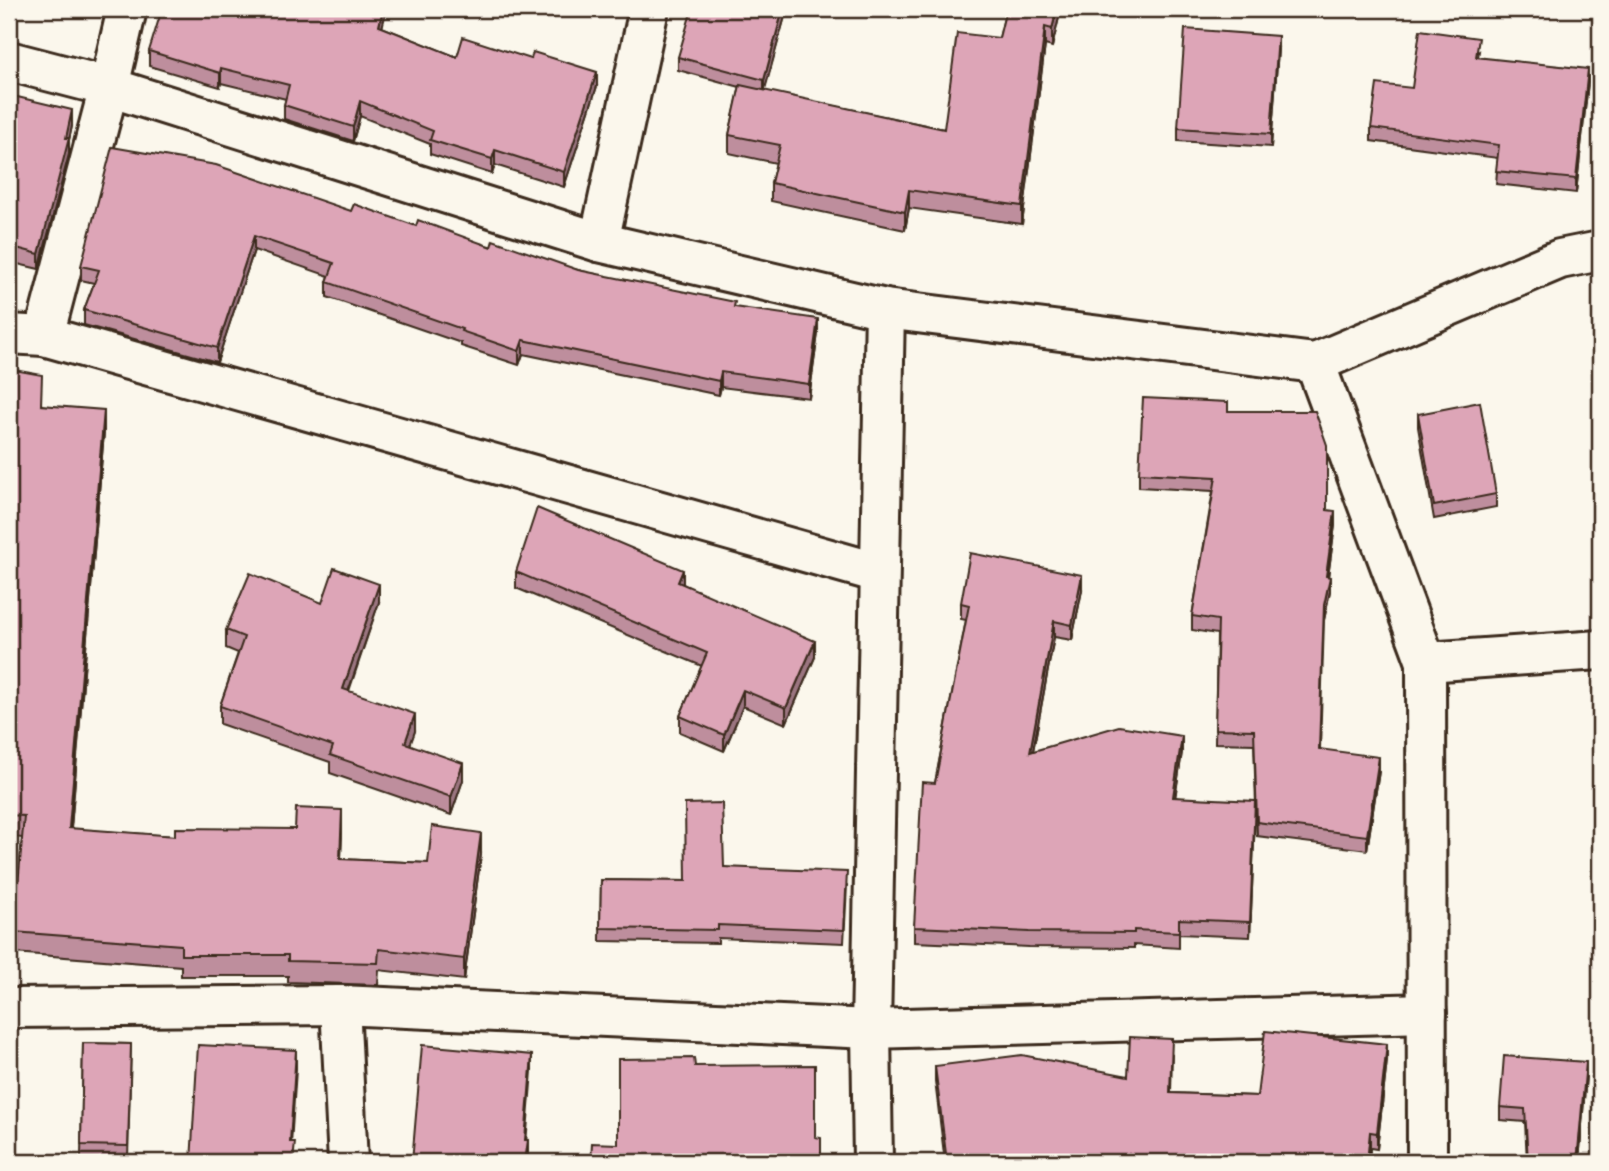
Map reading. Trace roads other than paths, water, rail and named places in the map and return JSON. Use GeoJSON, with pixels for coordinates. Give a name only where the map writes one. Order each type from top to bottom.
{"type":"FeatureCollection","features":[{"type":"Feature","properties":{"kind":"street"},"geometry":{"type":"LineString","coordinates":[[127,9],[109,87],[26,335],[879,573]]}},
{"type":"Feature","properties":{"kind":"street"},"geometry":{"type":"LineString","coordinates":[[599,242],[649,9]]}},
{"type":"Feature","properties":{"kind":"street"},"geometry":{"type":"LineString","coordinates":[[9,61],[109,87],[599,242],[885,309],[1315,363],[1560,259],[1600,251]]}},
{"type":"Feature","properties":{"kind":"street"},"geometry":{"type":"LineString","coordinates":[[873,1162],[871,1029],[885,309]]}},
{"type":"Feature","properties":{"kind":"street"},"geometry":{"type":"LineString","coordinates":[[1315,363],[1426,662],[1427,1162]]}},
{"type":"Feature","properties":{"kind":"street"},"geometry":{"type":"LineString","coordinates":[[1426,662],[1600,650]]}},
{"type":"Feature","properties":{"kind":"street"},"geometry":{"type":"LineString","coordinates":[[9,1008],[341,1005],[871,1029],[1427,1013]]}},
{"type":"Feature","properties":{"kind":"street"},"geometry":{"type":"LineString","coordinates":[[341,1005],[348,1162]]}}]}
